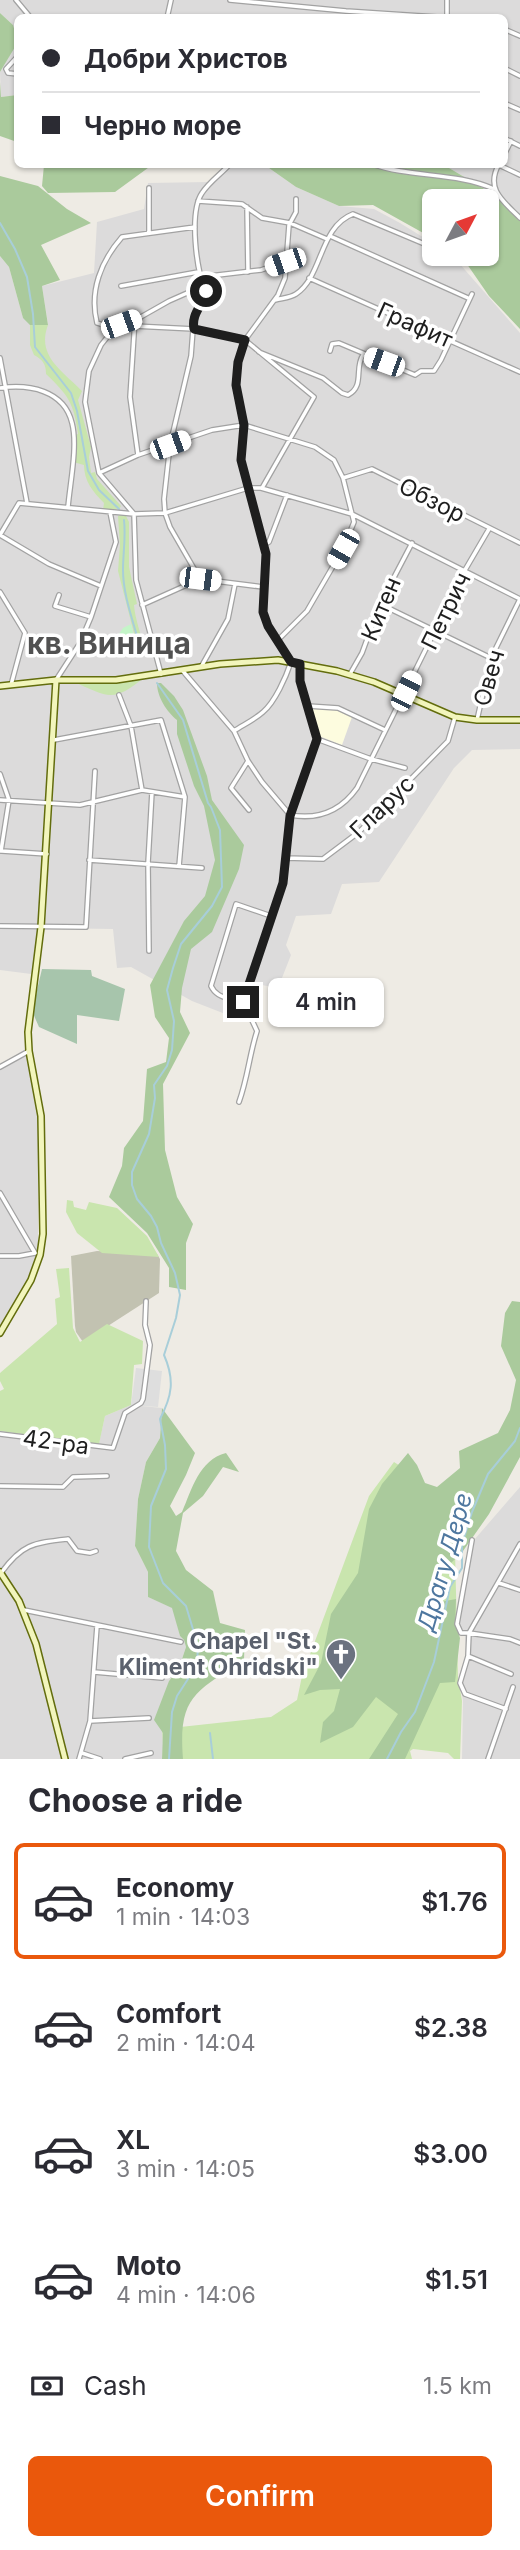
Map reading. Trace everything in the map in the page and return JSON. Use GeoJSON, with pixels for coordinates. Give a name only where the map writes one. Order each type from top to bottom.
{"type":"FeatureCollection","features":[{"type":"Feature","properties":{"kind":"street"},"geometry":{"type":"LineString","coordinates":[[16,0],[28,14]]}},
{"type":"Feature","properties":{"kind":"street"},"geometry":{"type":"LineString","coordinates":[[230,0],[283,2],[346,11],[396,14]]}},
{"type":"Feature","properties":{"kind":"street"},"geometry":{"type":"LineString","coordinates":[[14,60],[6,69],[8,74],[14,74]]}},
{"type":"Feature","properties":{"kind":"street"},"geometry":{"type":"LineString","coordinates":[[508,140],[520,146]]}},
{"type":"Feature","properties":{"kind":"street"},"geometry":{"type":"LineString","coordinates":[[508,147],[511,141]]}},
{"type":"Feature","properties":{"kind":"street"},"geometry":{"type":"LineString","coordinates":[[200,579],[165,513],[164,499],[170,445],[191,356],[194,329],[192,323],[195,311],[205,297],[198,272],[195,227],[198,201],[204,190],[226,168]]}},
{"type":"Feature","properties":{"kind":"street"},"geometry":{"type":"LineString","coordinates":[[391,168],[442,176],[495,189],[493,175],[496,168]]}},
{"type":"Feature","properties":{"kind":"street"},"geometry":{"type":"LineString","coordinates":[[149,188],[149,233]]}},
{"type":"Feature","properties":{"kind":"street"},"geometry":{"type":"LineString","coordinates":[[499,194],[520,218]]}},
{"type":"Feature","properties":{"kind":"street"},"geometry":{"type":"LineString","coordinates":[[291,662],[268,626],[263,612],[266,564],[264,545],[240,454],[244,425],[236,385],[238,362],[245,340],[278,295],[285,278],[290,223],[296,212],[296,198]]}},
{"type":"Feature","properties":{"kind":"street"},"geometry":{"type":"LineString","coordinates":[[198,201],[247,206],[262,219],[290,223],[470,296],[436,370],[421,371],[415,375],[334,342],[330,351]]}},
{"type":"Feature","properties":{"kind":"street"},"geometry":{"type":"LineString","coordinates":[[247,206],[248,272]]}},
{"type":"Feature","properties":{"kind":"street"},"geometry":{"type":"LineString","coordinates":[[272,300],[291,297],[304,285],[329,238],[352,214],[422,243]]}},
{"type":"Feature","properties":{"kind":"street"},"geometry":{"type":"LineString","coordinates":[[135,319],[121,324],[97,323],[96,283],[100,268],[120,240],[195,227]]}},
{"type":"Feature","properties":{"kind":"street"},"geometry":{"type":"LineString","coordinates":[[201,278],[211,274],[248,272],[285,262]]}},
{"type":"Feature","properties":{"kind":"street"},"geometry":{"type":"LineString","coordinates":[[121,286],[198,272]]}},
{"type":"Feature","properties":{"kind":"street","name":"Графит"},"geometry":{"type":"LineString","coordinates":[[309,278],[520,372]]}},
{"type":"Feature","properties":{"kind":"street"},"geometry":{"type":"LineString","coordinates":[[161,674],[136,580],[134,514],[99,474],[85,402],[89,370],[109,335],[135,319],[203,286]]}},
{"type":"Feature","properties":{"kind":"street"},"geometry":{"type":"LineString","coordinates":[[135,319],[130,397],[138,455]]}},
{"type":"Feature","properties":{"kind":"street"},"geometry":{"type":"LineString","coordinates":[[134,326],[194,329],[245,340],[314,397],[261,488]]}},
{"type":"Feature","properties":{"kind":"street"},"geometry":{"type":"LineString","coordinates":[[257,351],[323,378],[348,395],[354,392],[358,384],[359,361],[363,354]]}},
{"type":"Feature","properties":{"kind":"street"},"geometry":{"type":"LineString","coordinates":[[0,358],[3,388],[27,503]]}},
{"type":"Feature","properties":{"kind":"street"},"geometry":{"type":"LineString","coordinates":[[3,388],[29,386],[38,389],[57,400],[69,414],[73,430],[68,507]]}},
{"type":"Feature","properties":{"kind":"street"},"geometry":{"type":"LineString","coordinates":[[99,474],[138,455],[212,430],[244,425],[315,447],[334,460],[354,522],[343,549],[307,611],[278,640]]}},
{"type":"Feature","properties":{"kind":"street","name":"Обзор"},"geometry":{"type":"LineString","coordinates":[[342,478],[372,469],[520,544]]}},
{"type":"Feature","properties":{"kind":"street"},"geometry":{"type":"LineString","coordinates":[[102,586],[49,564],[0,535],[19,503],[118,513],[165,513],[248,488],[261,488],[352,514],[520,599]]}},
{"type":"Feature","properties":{"kind":"street"},"geometry":{"type":"LineString","coordinates":[[264,545],[269,542],[287,495]]}},
{"type":"Feature","properties":{"kind":"street"},"geometry":{"type":"LineString","coordinates":[[0,1332],[25,1292],[43,1234],[41,1116],[29,1051],[30,1003],[37,967],[47,854],[56,680],[80,643],[102,586],[116,542],[110,512]]}},
{"type":"Feature","properties":{"kind":"street","name":"Петрич"},"geometry":{"type":"LineString","coordinates":[[290,816],[317,816],[341,806],[357,788],[465,570],[489,528]]}},
{"type":"Feature","properties":{"kind":"street","name":"Китен"},"geometry":{"type":"LineString","coordinates":[[350,674],[362,653],[380,604],[412,543]]}},
{"type":"Feature","properties":{"kind":"street"},"geometry":{"type":"LineString","coordinates":[[142,606],[200,579],[263,587]]}},
{"type":"Feature","properties":{"kind":"street"},"geometry":{"type":"LineString","coordinates":[[201,667],[229,619],[235,584]]}},
{"type":"Feature","properties":{"kind":"street"},"geometry":{"type":"LineString","coordinates":[[0,592],[25,633],[11,685]]}},
{"type":"Feature","properties":{"kind":"street"},"geometry":{"type":"LineString","coordinates":[[59,596],[55,606],[91,617]]}},
{"type":"Feature","properties":{"kind":"street","name":"Овеч"},"geometry":{"type":"LineString","coordinates":[[478,720],[491,658],[520,599]]}},
{"type":"Feature","properties":{"kind":"street"},"geometry":{"type":"LineString","coordinates":[[380,604],[491,658]]}},
{"type":"Feature","properties":{"kind":"street"},"geometry":{"type":"LineString","coordinates":[[80,643],[138,652],[153,647]]}},
{"type":"Feature","properties":{"kind":"street"},"geometry":{"type":"LineString","coordinates":[[0,686],[56,680],[116,680],[201,667],[278,660],[350,674],[405,694],[438,712],[455,717],[520,720]]}},
{"type":"Feature","properties":{"kind":"street"},"geometry":{"type":"LineString","coordinates":[[234,731],[263,712],[271,703],[291,662]]}},
{"type":"Feature","properties":{"kind":"street"},"geometry":{"type":"LineString","coordinates":[[242,1005],[283,883],[290,816],[317,739],[300,681],[300,664]]}},
{"type":"Feature","properties":{"kind":"street"},"geometry":{"type":"LineString","coordinates":[[183,670],[234,731],[248,761],[290,816]]}},
{"type":"Feature","properties":{"kind":"street"},"geometry":{"type":"LineString","coordinates":[[119,695],[131,726],[142,790]]}},
{"type":"Feature","properties":{"kind":"street"},"geometry":{"type":"LineString","coordinates":[[308,706],[338,708],[386,730]]}},
{"type":"Feature","properties":{"kind":"street","name":"Гларус"},"geometry":{"type":"LineString","coordinates":[[285,858],[323,859],[359,832],[448,741],[455,717]]}},
{"type":"Feature","properties":{"kind":"street"},"geometry":{"type":"LineString","coordinates":[[54,740],[161,720],[185,797],[179,866]]}},
{"type":"Feature","properties":{"kind":"street"},"geometry":{"type":"LineString","coordinates":[[317,739],[405,768]]}},
{"type":"Feature","properties":{"kind":"street"},"geometry":{"type":"LineString","coordinates":[[248,761],[231,788],[249,810]]}},
{"type":"Feature","properties":{"kind":"street"},"geometry":{"type":"LineString","coordinates":[[0,926],[86,927],[95,771]]}},
{"type":"Feature","properties":{"kind":"street"},"geometry":{"type":"LineString","coordinates":[[0,774],[9,800],[1,851],[47,854]]}},
{"type":"Feature","properties":{"kind":"street"},"geometry":{"type":"LineString","coordinates":[[0,800],[91,804],[142,790],[185,797]]}},
{"type":"Feature","properties":{"kind":"street"},"geometry":{"type":"LineString","coordinates":[[149,951],[148,863],[152,791]]}},
{"type":"Feature","properties":{"kind":"street"},"geometry":{"type":"LineString","coordinates":[[88,859],[202,868]]}},
{"type":"Feature","properties":{"kind":"street"},"geometry":{"type":"LineString","coordinates":[[239,1102],[257,1031],[242,1005],[218,995],[211,986],[236,904],[271,916]]}},
{"type":"Feature","properties":{"kind":"street"},"geometry":{"type":"LineString","coordinates":[[0,1067],[29,1051]]}},
{"type":"Feature","properties":{"kind":"street"},"geometry":{"type":"LineString","coordinates":[[0,1192],[37,1254]]}},
{"type":"Feature","properties":{"kind":"street"},"geometry":{"type":"LineString","coordinates":[[0,1256],[37,1254]]}},
{"type":"Feature","properties":{"kind":"street","name":"42-ра"},"geometry":{"type":"LineString","coordinates":[[0,1434],[111,1450],[115,1447],[125,1413],[143,1399],[150,1345],[145,1325],[146,1301]]}},
{"type":"Feature","properties":{"kind":"street"},"geometry":{"type":"LineString","coordinates":[[0,1486],[62,1487],[74,1477],[107,1476]]}},
{"type":"Feature","properties":{"kind":"street"},"geometry":{"type":"LineString","coordinates":[[65,1759],[40,1657],[23,1610],[1,1576],[16,1552],[38,1543],[68,1539],[77,1550],[90,1553],[96,1551]]}},
{"type":"Feature","properties":{"kind":"street"},"geometry":{"type":"LineString","coordinates":[[472,1540],[457,1624],[461,1633],[510,1639],[520,1643]]}},
{"type":"Feature","properties":{"kind":"street"},"geometry":{"type":"LineString","coordinates":[[506,1709],[465,1693],[460,1677],[468,1656],[469,1633],[520,1544]]}},
{"type":"Feature","properties":{"kind":"street"},"geometry":{"type":"LineString","coordinates":[[499,1583],[520,1590]]}},
{"type":"Feature","properties":{"kind":"street"},"geometry":{"type":"LineString","coordinates":[[23,1610],[181,1642]]}},
{"type":"Feature","properties":{"kind":"street"},"geometry":{"type":"LineString","coordinates":[[79,1759],[90,1721],[97,1626]]}},
{"type":"Feature","properties":{"kind":"street"},"geometry":{"type":"LineString","coordinates":[[468,1656],[511,1674]]}},
{"type":"Feature","properties":{"kind":"street"},"geometry":{"type":"LineString","coordinates":[[94,1672],[162,1678]]}},
{"type":"Feature","properties":{"kind":"street"},"geometry":{"type":"LineString","coordinates":[[488,1759],[513,1687]]}},
{"type":"Feature","properties":{"kind":"street"},"geometry":{"type":"LineString","coordinates":[[90,1721],[149,1718]]}},
{"type":"Feature","properties":{"kind":"street"},"geometry":{"type":"LineString","coordinates":[[82,1753],[100,1759]]}},
{"type":"Feature","properties":{"kind":"street"},"geometry":{"type":"LineString","coordinates":[[125,1759],[151,1753]]}},
{"type":"Feature","properties":{"kind":"shaded area"},"geometry":{"type":"Polygon","coordinates":[[[0,0],[520,0],[520,218],[499,198],[499,189],[484,189],[449,168],[508,168],[508,14],[14,14],[14,29],[0,13],[0,0]]]}},
{"type":"Feature","properties":{"kind":"shaded area"},"geometry":{"type":"Polygon","coordinates":[[[14,47],[14,95],[1,97],[0,72],[14,47]]]}},
{"type":"Feature","properties":{"kind":"shaded area"},"geometry":{"type":"Polygon","coordinates":[[[226,168],[269,168],[296,187],[339,206],[374,209],[422,237],[422,266],[462,266],[520,333],[520,749],[472,750],[454,768],[379,882],[342,884],[331,914],[296,916],[286,945],[291,955],[278,988],[251,983],[242,1005],[233,1017],[192,1001],[131,967],[117,968],[113,929],[44,928],[39,975],[0,970],[0,256],[9,267],[23,318],[48,324],[42,286],[94,273],[97,222],[144,209],[148,183],[209,182],[226,168]]]}},
{"type":"Feature","properties":{"kind":"shaded area"},"geometry":{"type":"Polygon","coordinates":[[[312,708],[337,710],[352,717],[342,745],[319,736],[312,708]]]}},
{"type":"Feature","properties":{"kind":"shaded area"},"geometry":{"type":"Polygon","coordinates":[[[42,969],[91,970],[92,976],[125,989],[119,1021],[77,1015],[77,1044],[39,1027],[32,1011],[42,969]]]}},
{"type":"Feature","properties":{"kind":"shaded area"},"geometry":{"type":"Polygon","coordinates":[[[26,1050],[38,1106],[38,1248],[34,1267],[25,1287],[0,1328],[0,1065],[26,1050]]]}},
{"type":"Feature","properties":{"kind":"shaded area"},"geometry":{"type":"Polygon","coordinates":[[[97,1251],[157,1254],[160,1259],[159,1293],[83,1342],[75,1326],[71,1256],[97,1251]]]}},
{"type":"Feature","properties":{"kind":"shaded area"},"geometry":{"type":"Polygon","coordinates":[[[136,1368],[162,1371],[158,1407],[131,1405],[136,1368]]]}},
{"type":"Feature","properties":{"kind":"shaded area"},"geometry":{"type":"Polygon","coordinates":[[[0,1394],[99,1443],[105,1416],[131,1405],[162,1408],[160,1438],[146,1462],[138,1499],[135,1546],[148,1572],[148,1597],[173,1608],[180,1636],[186,1647],[179,1668],[169,1681],[162,1759],[0,1759],[0,1394]]]}},
{"type":"Feature","properties":{"kind":"shaded area"},"geometry":{"type":"Polygon","coordinates":[[[520,1487],[520,1759],[462,1759],[463,1701],[459,1676],[466,1655],[465,1634],[461,1632],[458,1624],[468,1547],[520,1487]]]}},
{"type":"Feature","properties":{"kind":"green space"},"geometry":{"type":"Polygon","coordinates":[[[0,13],[13,25],[14,49],[0,72],[0,13]]]}},
{"type":"Feature","properties":{"kind":"green space"},"geometry":{"type":"Polygon","coordinates":[[[0,82],[1,97],[14,95],[14,141],[0,136],[0,82]]]}},
{"type":"Feature","properties":{"kind":"green space"},"geometry":{"type":"Polygon","coordinates":[[[44,168],[148,168],[115,192],[48,193],[42,186],[44,168]]]}},
{"type":"Feature","properties":{"kind":"green space"},"geometry":{"type":"Polygon","coordinates":[[[269,168],[449,168],[484,189],[422,189],[422,232],[373,205],[339,206],[296,187],[269,168]]]}},
{"type":"Feature","properties":{"kind":"green space"},"geometry":{"type":"Polygon","coordinates":[[[0,176],[38,186],[67,209],[91,223],[41,245],[60,280],[42,286],[48,325],[30,325],[23,318],[9,267],[0,256],[0,176]]]}},
{"type":"Feature","properties":{"kind":"green space"},"geometry":{"type":"Polygon","coordinates":[[[499,198],[520,217],[520,329],[489,296],[468,266],[499,266],[499,198]]]}},
{"type":"Feature","properties":{"kind":"green space"},"geometry":{"type":"Polygon","coordinates":[[[30,325],[48,325],[45,336],[48,354],[82,391],[78,400],[91,447],[91,473],[95,472],[97,479],[121,506],[119,509],[103,510],[104,503],[90,486],[84,465],[73,462],[75,435],[78,434],[72,407],[65,394],[46,374],[43,363],[34,355],[30,345],[30,325]]]}},
{"type":"Feature","properties":{"kind":"green space"},"geometry":{"type":"Polygon","coordinates":[[[118,516],[126,516],[129,522],[129,567],[137,604],[134,605],[136,616],[144,647],[138,649],[118,571],[118,516]]]}},
{"type":"Feature","properties":{"kind":"green space"},"geometry":{"type":"Polygon","coordinates":[[[131,624],[137,648],[110,647],[123,628],[131,624]]]}},
{"type":"Feature","properties":{"kind":"green space"},"geometry":{"type":"Polygon","coordinates":[[[146,676],[125,691],[110,695],[72,681],[146,676]]]}},
{"type":"Feature","properties":{"kind":"green space"},"geometry":{"type":"Polygon","coordinates":[[[157,683],[161,683],[174,696],[183,710],[207,776],[212,800],[244,845],[239,869],[212,932],[191,949],[182,988],[180,1012],[190,1033],[163,1084],[165,1150],[177,1197],[193,1224],[186,1243],[186,1290],[169,1287],[169,1268],[147,1233],[109,1197],[122,1166],[124,1148],[143,1121],[147,1069],[166,1062],[169,1038],[155,1017],[150,985],[184,921],[205,896],[215,860],[204,806],[194,786],[177,734],[177,720],[163,704],[157,683]]]}},
{"type":"Feature","properties":{"kind":"green space"},"geometry":{"type":"Polygon","coordinates":[[[67,1200],[73,1201],[74,1207],[86,1210],[89,1202],[117,1208],[147,1236],[159,1257],[102,1253],[77,1233],[66,1212],[67,1200]]]}},
{"type":"Feature","properties":{"kind":"green space"},"geometry":{"type":"Polygon","coordinates":[[[69,1268],[73,1328],[80,1342],[107,1324],[143,1341],[142,1364],[134,1365],[131,1405],[105,1416],[99,1444],[0,1431],[0,1391],[4,1389],[0,1373],[57,1324],[55,1299],[60,1297],[56,1269],[69,1268]]]}},
{"type":"Feature","properties":{"kind":"green space"},"geometry":{"type":"Polygon","coordinates":[[[512,1301],[520,1302],[520,1457],[489,1514],[463,1551],[436,1578],[440,1602],[456,1599],[455,1622],[460,1638],[455,1682],[440,1683],[405,1759],[369,1759],[398,1714],[376,1697],[353,1727],[320,1743],[323,1722],[334,1711],[340,1689],[320,1690],[304,1695],[321,1663],[331,1614],[358,1573],[369,1509],[382,1484],[408,1453],[425,1483],[437,1487],[460,1468],[459,1451],[498,1433],[510,1410],[516,1380],[501,1346],[505,1313],[512,1301]]]}},
{"type":"Feature","properties":{"kind":"green space"},"geometry":{"type":"Polygon","coordinates":[[[162,1408],[195,1453],[170,1506],[176,1516],[182,1512],[193,1485],[209,1462],[226,1453],[239,1472],[223,1467],[203,1496],[183,1513],[176,1551],[186,1570],[213,1591],[220,1623],[245,1630],[244,1660],[202,1689],[187,1709],[182,1738],[183,1759],[162,1759],[163,1733],[154,1720],[186,1647],[172,1608],[148,1597],[148,1572],[135,1546],[138,1499],[146,1462],[160,1438],[162,1408]]]}},
{"type":"Feature","properties":{"kind":"green space"},"geometry":{"type":"Polygon","coordinates":[[[394,1462],[414,1475],[455,1550],[458,1677],[462,1701],[460,1759],[454,1759],[448,1753],[413,1749],[410,1751],[412,1759],[164,1759],[162,1729],[271,1717],[297,1700],[302,1676],[369,1496],[394,1462]]]}},
{"type":"Feature","properties":{"kind":"waterway"},"geometry":{"type":"LineString","coordinates":[[0,223],[27,277],[35,347],[71,393],[88,471],[99,490],[119,509]]}},
{"type":"Feature","properties":{"kind":"waterway"},"geometry":{"type":"LineString","coordinates":[[124,520],[123,580],[140,647]]}},
{"type":"Feature","properties":{"kind":"waterway"},"geometry":{"type":"LineString","coordinates":[[157,683],[183,720],[208,803],[220,830],[222,887],[212,906],[181,944],[173,968],[167,990],[174,1021],[172,1050],[167,1066],[154,1085],[155,1098],[149,1134],[132,1172],[132,1185],[137,1199],[157,1227],[161,1243],[175,1273],[180,1295],[164,1355],[171,1380],[167,1403],[160,1419],[166,1469],[151,1506],[149,1547],[163,1583],[186,1606],[198,1646],[197,1665],[177,1696],[172,1712],[169,1759]]}},
{"type":"Feature","properties":{"kind":"waterway","name":"Драгу Дере"},"geometry":{"type":"LineString","coordinates":[[387,1759],[415,1712],[434,1662],[450,1587],[462,1568],[462,1544],[472,1512],[488,1474],[515,1441],[520,1428]]}},
{"type":"Feature","properties":{"kind":"waterway"},"geometry":{"type":"LineString","coordinates":[[210,1733],[213,1759]]}},
{"type":"Feature","properties":{"kind":"place","name":"Chapel \"St. Kliment Ohridski\""},"geometry":{"type":"Point","coordinates":[341,1681]}},
{"type":"Feature","properties":{"kind":"district","name":"кв. Виница"},"geometry":{"type":"Point","coordinates":[109,644]}},
{"type":"Feature","properties":{"kind":"route"},"geometry":{"type":"LineString","coordinates":[[206,291],[195,311],[192,323],[194,329],[245,340],[238,362],[236,385],[245,433],[240,454],[266,554],[263,612],[268,626],[291,662],[300,664],[300,681],[317,739],[290,816],[283,883],[243,1002]]}}]}
